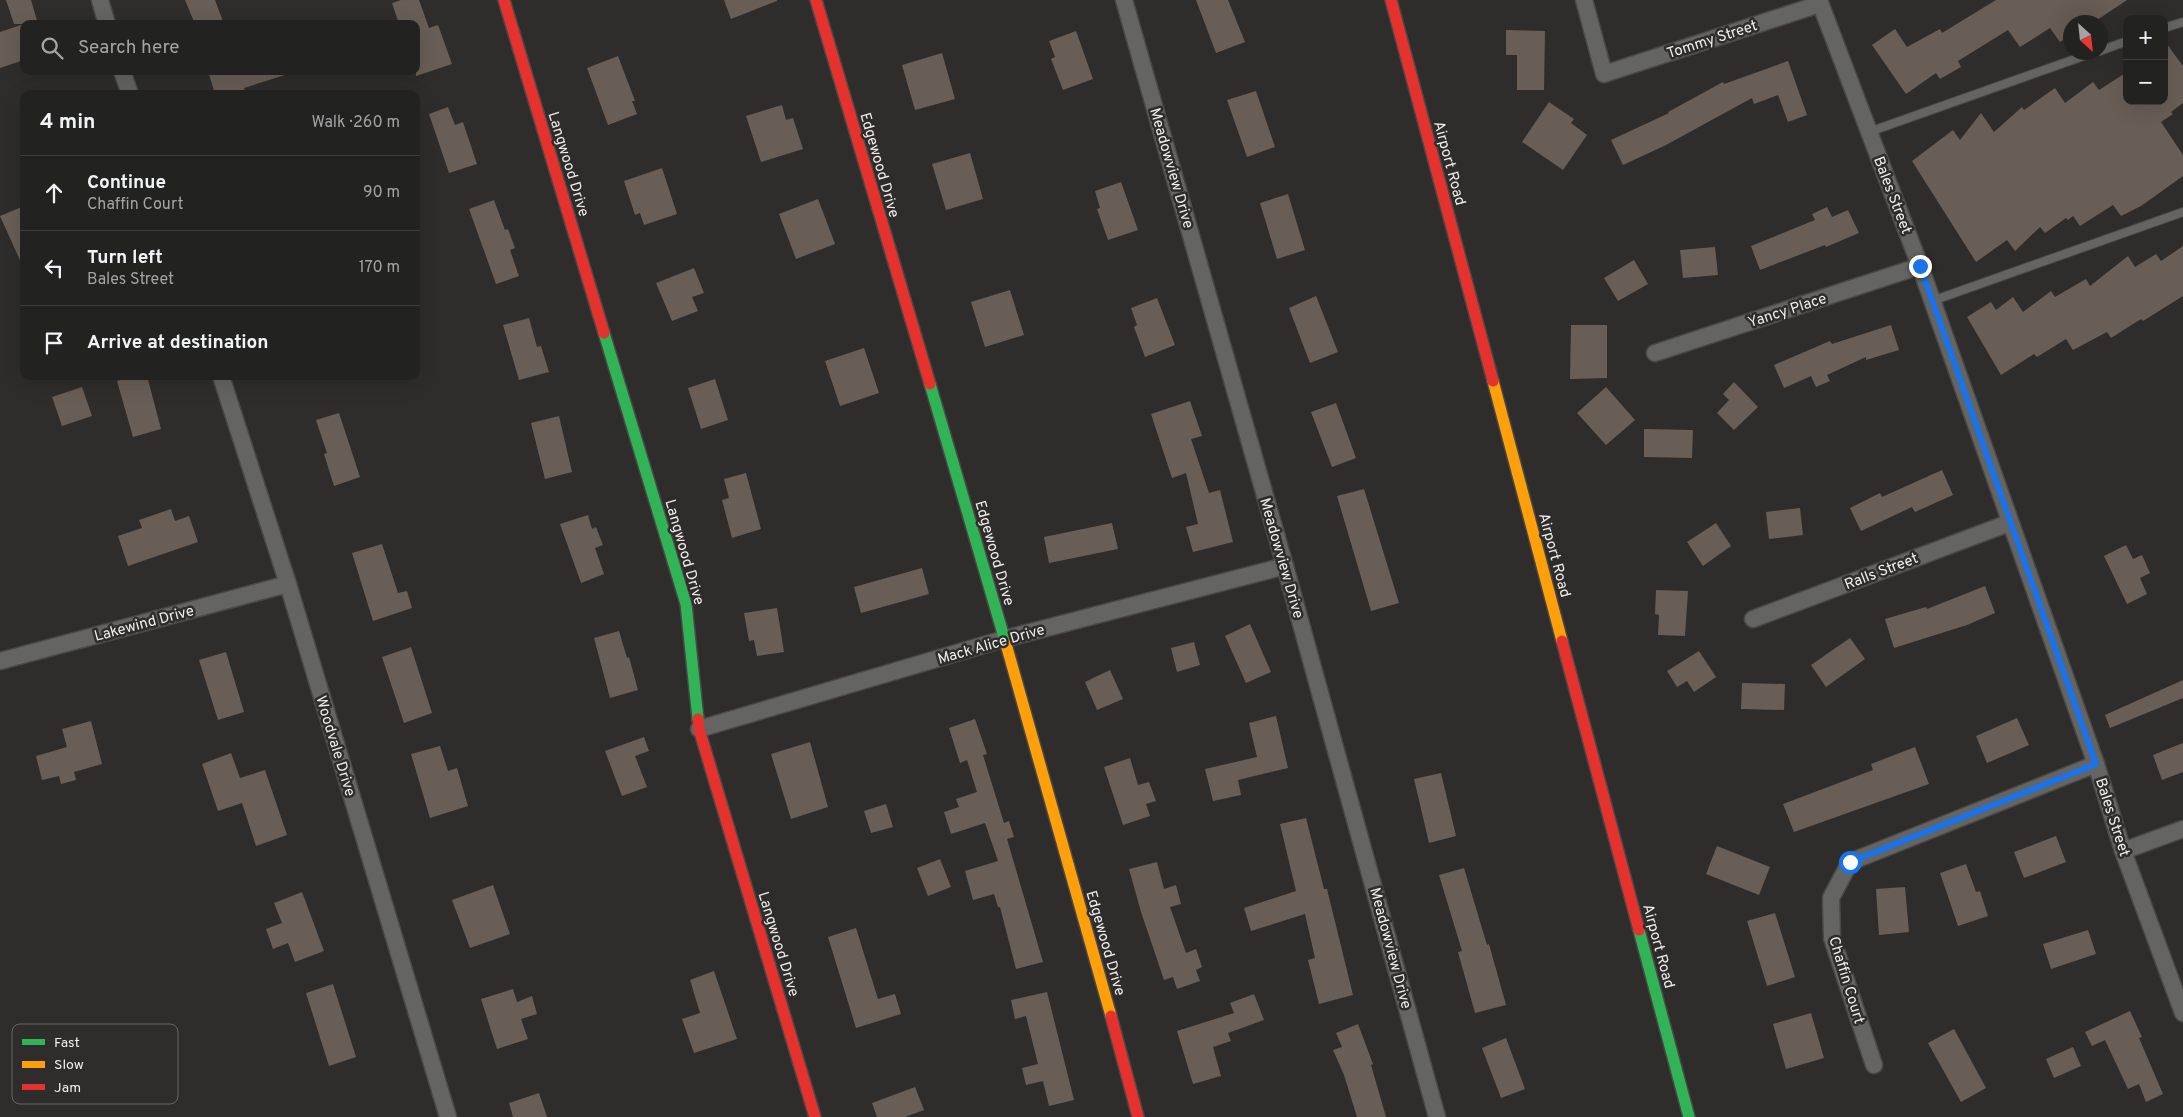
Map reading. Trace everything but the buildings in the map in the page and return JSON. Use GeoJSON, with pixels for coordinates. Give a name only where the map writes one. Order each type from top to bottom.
{"type":"FeatureCollection","features":[{"type":"Feature","properties":{"kind":"main road","name":"Langwood Drive"},"geometry":{"type":"LineString","coordinates":[[504,0],[686,604],[698,729],[815,1117]]}},
{"type":"Feature","properties":{"kind":"main road","name":"Edgewood Drive"},"geometry":{"type":"LineString","coordinates":[[816,0],[1004,639],[1100,973],[1138,1117]]}},
{"type":"Feature","properties":{"kind":"main road","name":"Airport Road"},"geometry":{"type":"LineString","coordinates":[[1392,0],[1689,1117]]}},
{"type":"Feature","properties":{"kind":"street"},"geometry":{"type":"LineString","coordinates":[[100,0],[106,20]]}},
{"type":"Feature","properties":{"kind":"street","name":"Meadowview Drive"},"geometry":{"type":"LineString","coordinates":[[1124,0],[1285,566],[1437,1117]]}},
{"type":"Feature","properties":{"kind":"street","name":"Tommy Street"},"geometry":{"type":"LineString","coordinates":[[1584,0],[1604,74],[1820,2]]}},
{"type":"Feature","properties":{"kind":"street","name":"Bales Street"},"geometry":{"type":"LineString","coordinates":[[1820,2],[1920,266],[2096,764],[2123,851],[2183,1013]]}},
{"type":"Feature","properties":{"kind":"street"},"geometry":{"type":"LineString","coordinates":[[123,75],[129,90]]}},
{"type":"Feature","properties":{"kind":"street","name":"Yancy Place"},"geometry":{"type":"LineString","coordinates":[[1655,353],[1920,266]]}},
{"type":"Feature","properties":{"kind":"street","name":"Woodvale Drive"},"geometry":{"type":"LineString","coordinates":[[222,380],[288,584],[448,1117]]}},
{"type":"Feature","properties":{"kind":"street","name":"Ralls Street"},"geometry":{"type":"LineString","coordinates":[[1753,620],[2010,523]]}},
{"type":"Feature","properties":{"kind":"street","name":"Mack Alice Drive"},"geometry":{"type":"LineString","coordinates":[[698,729],[1004,639],[1285,566]]}},
{"type":"Feature","properties":{"kind":"street","name":"Lakewind Drive"},"geometry":{"type":"LineString","coordinates":[[0,661],[288,584]]}},
{"type":"Feature","properties":{"kind":"street","name":"Chaffin Court"},"geometry":{"type":"LineString","coordinates":[[1874,1065],[1832,938],[1831,898],[1850,862],[2096,764]]}},
{"type":"Feature","properties":{"kind":"street"},"geometry":{"type":"LineString","coordinates":[[2123,851],[2183,829]]}},
{"type":"Feature","properties":{"kind":"lane"},"geometry":{"type":"LineString","coordinates":[[2168,27],[2183,22]]}},
{"type":"Feature","properties":{"kind":"lane"},"geometry":{"type":"LineString","coordinates":[[2108,48],[2123,43]]}},
{"type":"Feature","properties":{"kind":"lane"},"geometry":{"type":"LineString","coordinates":[[1869,132],[2073,60]]}},
{"type":"Feature","properties":{"kind":"lane"},"geometry":{"type":"LineString","coordinates":[[1932,301],[2183,212]]}},
{"type":"Feature","properties":{"kind":"traffic: fast"},"geometry":{"type":"LineString","coordinates":[[604,333],[686,604],[698,719]]}},
{"type":"Feature","properties":{"kind":"traffic: fast"},"geometry":{"type":"LineString","coordinates":[[930,384],[1006,644]]}},
{"type":"Feature","properties":{"kind":"traffic: fast"},"geometry":{"type":"LineString","coordinates":[[1639,930],[1689,1117]]}},
{"type":"Feature","properties":{"kind":"traffic: slow"},"geometry":{"type":"LineString","coordinates":[[1493,381],[1562,641]]}},
{"type":"Feature","properties":{"kind":"traffic: slow"},"geometry":{"type":"LineString","coordinates":[[1006,644],[1111,1016]]}},
{"type":"Feature","properties":{"kind":"traffic: jam"},"geometry":{"type":"LineString","coordinates":[[504,0],[604,333]]}},
{"type":"Feature","properties":{"kind":"traffic: jam"},"geometry":{"type":"LineString","coordinates":[[816,0],[930,384]]}},
{"type":"Feature","properties":{"kind":"traffic: jam"},"geometry":{"type":"LineString","coordinates":[[1391,0],[1493,381]]}},
{"type":"Feature","properties":{"kind":"traffic: jam"},"geometry":{"type":"LineString","coordinates":[[1562,641],[1639,930]]}},
{"type":"Feature","properties":{"kind":"traffic: jam"},"geometry":{"type":"LineString","coordinates":[[698,719],[699,729],[815,1117]]}},
{"type":"Feature","properties":{"kind":"traffic: jam"},"geometry":{"type":"LineString","coordinates":[[1111,1016],[1138,1117]]}},
{"type":"Feature","properties":{"kind":"route"},"geometry":{"type":"LineString","coordinates":[[1850,862],[2096,764],[1920,266]]}}]}
